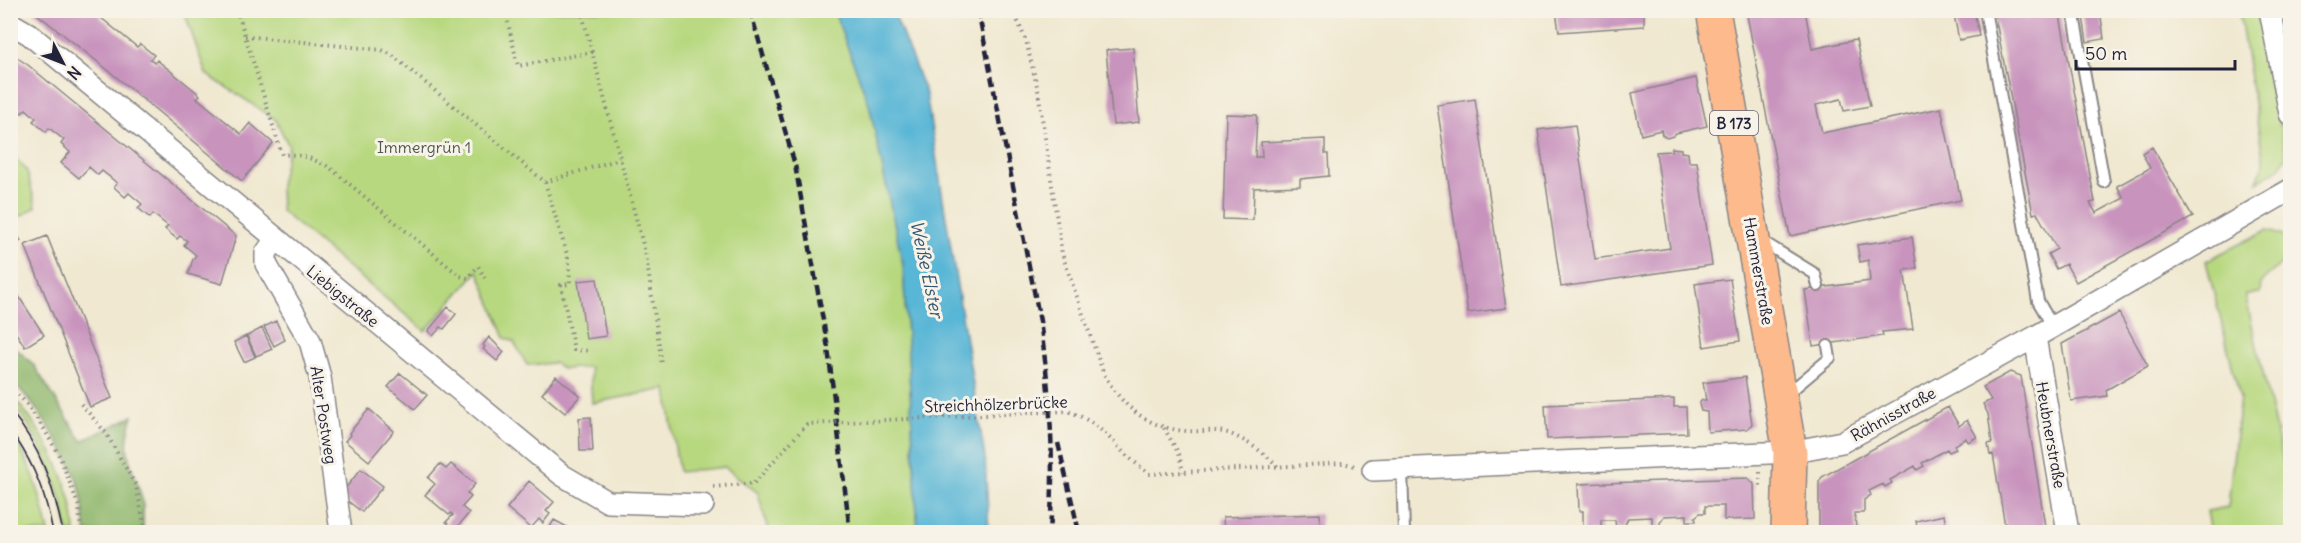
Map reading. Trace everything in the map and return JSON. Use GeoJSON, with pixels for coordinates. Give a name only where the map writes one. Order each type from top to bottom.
{"type":"FeatureCollection","features":[{"type":"Feature","properties":{"kind":"main road","name":"Hammerstraße"},"geometry":{"type":"LineString","coordinates":[[1713,10],[1790,452],[1788,532]]}},
{"type":"Feature","properties":{"kind":"street"},"geometry":{"type":"LineString","coordinates":[[2270,10],[2290,114]]}},
{"type":"Feature","properties":{"kind":"street","name":"Liebigstraße"},"geometry":{"type":"LineString","coordinates":[[10,23],[29,34],[275,240],[562,475],[608,502],[703,505]]}},
{"type":"Feature","properties":{"kind":"street","name":"Rähnisstraße"},"geometry":{"type":"LineString","coordinates":[[1373,470],[1790,452],[1842,442],[2044,332],[2290,190]]}},
{"type":"Feature","properties":{"kind":"street","name":"Alter Postweg"},"geometry":{"type":"LineString","coordinates":[[275,240],[266,253],[266,264],[309,341],[320,377],[340,532]]}},
{"type":"Feature","properties":{"kind":"street","name":"Heubnerstraße"},"geometry":{"type":"LineString","coordinates":[[2044,332],[2068,532]]}},
{"type":"Feature","properties":{"kind":"lane"},"geometry":{"type":"LineString","coordinates":[[1985,10],[2044,332]]}},
{"type":"Feature","properties":{"kind":"lane"},"geometry":{"type":"LineString","coordinates":[[2073,10],[2104,182]]}},
{"type":"Feature","properties":{"kind":"lane"},"geometry":{"type":"LineString","coordinates":[[1753,236],[1815,274],[1818,286]]}},
{"type":"Feature","properties":{"kind":"lane"},"geometry":{"type":"LineString","coordinates":[[1781,400],[1830,358],[1828,346]]}},
{"type":"Feature","properties":{"kind":"lane"},"geometry":{"type":"LineString","coordinates":[[1402,469],[1404,532]]}},
{"type":"Feature","properties":{"kind":"path"},"geometry":{"type":"LineString","coordinates":[[237,10],[282,155],[294,154],[329,167],[460,276],[468,278],[478,266],[485,278]]}},
{"type":"Feature","properties":{"kind":"path"},"geometry":{"type":"LineString","coordinates":[[505,10],[518,66],[593,52]]}},
{"type":"Feature","properties":{"kind":"path"},"geometry":{"type":"LineString","coordinates":[[581,10],[646,256],[662,365]]}},
{"type":"Feature","properties":{"kind":"path"},"geometry":{"type":"LineString","coordinates":[[1013,10],[1026,41],[1038,90],[1062,254],[1102,372],[1112,390],[1142,417],[1164,428],[1228,434],[1267,456],[1278,467]]}},
{"type":"Feature","properties":{"kind":"path"},"geometry":{"type":"LineString","coordinates":[[244,36],[382,50],[545,182],[569,261],[570,284],[561,285],[574,350],[589,351]]}},
{"type":"Feature","properties":{"kind":"path"},"geometry":{"type":"LineString","coordinates":[[545,182],[620,159]]}},
{"type":"Feature","properties":{"kind":"path"},"geometry":{"type":"LineString","coordinates":[[10,386],[25,402],[60,457],[79,507],[81,532]]}},
{"type":"Feature","properties":{"kind":"path"},"geometry":{"type":"LineString","coordinates":[[81,404],[106,433],[136,486],[146,532]]}},
{"type":"Feature","properties":{"kind":"path","name":"Streichhölzerbrücke"},"geometry":{"type":"LineString","coordinates":[[703,505],[706,487],[754,483],[807,424],[1066,411],[1080,414],[1096,425],[1149,474],[1343,463],[1373,470]]}},
{"type":"Feature","properties":{"kind":"path"},"geometry":{"type":"LineString","coordinates":[[1164,428],[1179,454],[1183,472]]}},
{"type":"Feature","properties":{"kind":"green space","name":"Immergrün 1"},"geometry":{"type":"Polygon","coordinates":[[[184,11],[834,11],[869,104],[903,265],[918,532],[769,532],[758,493],[725,467],[679,472],[666,389],[592,403],[590,367],[563,369],[555,363],[527,365],[514,342],[505,338],[478,271],[425,331],[281,211],[280,184],[289,146],[275,119],[206,74],[184,11]]]}},
{"type":"Feature","properties":{"kind":"green space"},"geometry":{"type":"Polygon","coordinates":[[[2239,11],[2257,11],[2286,156],[2279,168],[2257,182],[2264,163],[2239,11]]]}},
{"type":"Feature","properties":{"kind":"green space"},"geometry":{"type":"Polygon","coordinates":[[[10,152],[27,171],[36,207],[11,222],[10,152]]]}},
{"type":"Feature","properties":{"kind":"green space"},"geometry":{"type":"Polygon","coordinates":[[[2267,230],[2283,236],[2286,244],[2285,257],[2278,267],[2261,282],[2260,293],[2245,294],[2290,492],[2290,532],[2211,532],[2207,511],[2228,507],[2240,397],[2206,261],[2267,230]]]}},
{"type":"Feature","properties":{"kind":"green space"},"geometry":{"type":"Polygon","coordinates":[[[10,343],[33,364],[82,441],[133,416],[127,450],[142,499],[143,532],[86,532],[81,495],[70,463],[41,416],[11,380],[10,343]]]}},
{"type":"Feature","properties":{"kind":"green space"},"geometry":{"type":"Polygon","coordinates":[[[10,393],[45,440],[54,458],[69,494],[75,532],[68,532],[63,505],[48,461],[28,424],[11,403],[10,393]]]}},
{"type":"Feature","properties":{"kind":"green space"},"geometry":{"type":"Polygon","coordinates":[[[11,433],[30,468],[49,532],[11,532],[11,433]]]}},
{"type":"Feature","properties":{"kind":"water","name":"Weiße Elster"},"geometry":{"type":"Polygon","coordinates":[[[834,11],[893,11],[926,94],[985,458],[989,532],[918,532],[903,265],[869,104],[834,11]]]}},
{"type":"Feature","properties":{"kind":"building"},"geometry":{"type":"Polygon","coordinates":[[[32,10],[96,10],[102,15],[100,17],[137,47],[140,44],[154,55],[150,59],[155,63],[157,60],[200,95],[197,98],[241,134],[250,123],[273,143],[242,181],[32,10]]]}},
{"type":"Feature","properties":{"kind":"building"},"geometry":{"type":"Polygon","coordinates":[[[1644,10],[1644,26],[1559,32],[1556,11],[1644,10]]]}},
{"type":"Feature","properties":{"kind":"building"},"geometry":{"type":"Polygon","coordinates":[[[1746,10],[1805,10],[1812,49],[1856,40],[1870,106],[1844,111],[1841,99],[1816,105],[1822,133],[1941,108],[1961,200],[1790,236],[1746,10]]]}},
{"type":"Feature","properties":{"kind":"building"},"geometry":{"type":"Polygon","coordinates":[[[1953,10],[1974,10],[1979,36],[1959,40],[1953,10]]]}},
{"type":"Feature","properties":{"kind":"building"},"geometry":{"type":"Polygon","coordinates":[[[2022,10],[2059,10],[2095,202],[2090,203],[2096,213],[2124,198],[2117,186],[2150,168],[2142,153],[2152,147],[2193,217],[2076,282],[2066,264],[2056,269],[2048,254],[2057,249],[2037,213],[2033,214],[1995,16],[2022,10]]]}},
{"type":"Feature","properties":{"kind":"building"},"geometry":{"type":"Polygon","coordinates":[[[2082,10],[2100,10],[2104,39],[2087,42],[2082,10]]]}},
{"type":"Feature","properties":{"kind":"building"},"geometry":{"type":"Polygon","coordinates":[[[1133,48],[1139,122],[1113,125],[1106,50],[1133,48]]]}},
{"type":"Feature","properties":{"kind":"building"},"geometry":{"type":"Polygon","coordinates":[[[10,53],[28,65],[236,236],[222,284],[188,274],[196,255],[184,245],[187,241],[180,236],[177,239],[165,229],[168,226],[153,214],[150,218],[138,208],[142,204],[129,193],[125,197],[114,187],[117,183],[102,171],[98,175],[89,167],[79,178],[61,163],[70,152],[61,144],[64,140],[49,128],[46,132],[33,121],[36,118],[26,109],[22,113],[10,103],[12,99],[10,97],[10,53]]]}},
{"type":"Feature","properties":{"kind":"building"},"geometry":{"type":"Polygon","coordinates":[[[1696,78],[1707,126],[1676,133],[1667,138],[1662,135],[1661,130],[1641,135],[1632,93],[1696,78]]]}},
{"type":"Feature","properties":{"kind":"building"},"geometry":{"type":"Polygon","coordinates":[[[1475,99],[1506,308],[1468,313],[1437,105],[1475,99]]]}},
{"type":"Feature","properties":{"kind":"building"},"geometry":{"type":"Polygon","coordinates":[[[1226,114],[1257,115],[1255,157],[1262,157],[1261,142],[1325,139],[1329,176],[1300,179],[1300,186],[1254,188],[1253,220],[1223,219],[1226,114]]]}},
{"type":"Feature","properties":{"kind":"building"},"geometry":{"type":"Polygon","coordinates":[[[1575,125],[1595,259],[1670,248],[1656,152],[1671,151],[1672,148],[1688,153],[1689,162],[1697,162],[1712,265],[1561,287],[1538,130],[1575,125]]]}},
{"type":"Feature","properties":{"kind":"building"},"geometry":{"type":"Polygon","coordinates":[[[10,223],[21,241],[10,247],[10,223]]]}},
{"type":"Feature","properties":{"kind":"building"},"geometry":{"type":"Polygon","coordinates":[[[47,236],[112,398],[90,407],[25,245],[47,236]]]}},
{"type":"Feature","properties":{"kind":"building"},"geometry":{"type":"Polygon","coordinates":[[[1912,237],[1917,268],[1904,270],[1913,329],[1882,332],[1883,336],[1813,346],[1805,290],[1870,281],[1868,260],[1860,262],[1857,245],[1912,237]]]}},
{"type":"Feature","properties":{"kind":"building"},"geometry":{"type":"Polygon","coordinates":[[[597,279],[606,336],[586,339],[578,281],[597,279]]]}},
{"type":"Feature","properties":{"kind":"building"},"geometry":{"type":"Polygon","coordinates":[[[1730,279],[1740,341],[1704,347],[1695,284],[1730,279]]]}},
{"type":"Feature","properties":{"kind":"building"},"geometry":{"type":"Polygon","coordinates":[[[10,283],[44,335],[25,347],[10,324],[10,283]]]}},
{"type":"Feature","properties":{"kind":"building"},"geometry":{"type":"Polygon","coordinates":[[[448,307],[456,314],[444,329],[441,327],[433,336],[428,331],[448,307]]]}},
{"type":"Feature","properties":{"kind":"building"},"geometry":{"type":"Polygon","coordinates":[[[2119,313],[2148,366],[2106,390],[2107,396],[2071,401],[2062,344],[2119,313]]]}},
{"type":"Feature","properties":{"kind":"building"},"geometry":{"type":"Polygon","coordinates":[[[276,321],[285,340],[274,346],[264,327],[276,321]]]}},
{"type":"Feature","properties":{"kind":"building"},"geometry":{"type":"Polygon","coordinates":[[[262,328],[272,349],[256,356],[247,336],[262,328]]]}},
{"type":"Feature","properties":{"kind":"building"},"geometry":{"type":"Polygon","coordinates":[[[246,336],[255,357],[244,362],[234,342],[246,336]]]}},
{"type":"Feature","properties":{"kind":"building"},"geometry":{"type":"Polygon","coordinates":[[[489,337],[504,352],[497,361],[483,349],[489,337]]]}},
{"type":"Feature","properties":{"kind":"building"},"geometry":{"type":"Polygon","coordinates":[[[2010,372],[2021,376],[2046,532],[2006,532],[1993,454],[1990,455],[1988,444],[1992,443],[1988,414],[1983,404],[1991,400],[1983,387],[2010,372]]]}},
{"type":"Feature","properties":{"kind":"building"},"geometry":{"type":"Polygon","coordinates":[[[400,373],[427,395],[415,409],[388,387],[400,373]]]}},
{"type":"Feature","properties":{"kind":"building"},"geometry":{"type":"Polygon","coordinates":[[[556,376],[580,396],[565,413],[542,394],[556,376]]]}},
{"type":"Feature","properties":{"kind":"building"},"geometry":{"type":"Polygon","coordinates":[[[1745,377],[1752,424],[1747,429],[1708,432],[1707,412],[1701,411],[1699,404],[1702,400],[1706,400],[1703,383],[1745,377]]]}},
{"type":"Feature","properties":{"kind":"building"},"geometry":{"type":"Polygon","coordinates":[[[1674,399],[1674,407],[1686,407],[1687,433],[1547,439],[1545,405],[1674,399]]]}},
{"type":"Feature","properties":{"kind":"building"},"geometry":{"type":"Polygon","coordinates":[[[1948,407],[1959,426],[1967,420],[1977,437],[1968,442],[1966,438],[1954,445],[1956,449],[1949,452],[1947,449],[1922,463],[1924,466],[1917,470],[1915,466],[1890,480],[1892,483],[1885,487],[1883,484],[1869,491],[1871,495],[1864,500],[1864,513],[1855,513],[1856,530],[1860,532],[1819,532],[1819,482],[1822,477],[1948,407]]]}},
{"type":"Feature","properties":{"kind":"building"},"geometry":{"type":"Polygon","coordinates":[[[369,409],[394,431],[369,461],[345,441],[369,409]]]}},
{"type":"Feature","properties":{"kind":"building"},"geometry":{"type":"Polygon","coordinates":[[[591,417],[593,451],[580,451],[579,418],[591,417]]]}},
{"type":"Feature","properties":{"kind":"building"},"geometry":{"type":"Polygon","coordinates":[[[440,464],[446,469],[451,464],[475,484],[467,493],[471,497],[462,507],[469,513],[455,530],[446,522],[453,515],[451,513],[449,515],[425,495],[435,484],[428,478],[440,464]]]}},
{"type":"Feature","properties":{"kind":"building"},"geometry":{"type":"Polygon","coordinates":[[[361,469],[383,486],[362,512],[340,495],[361,469]]]}},
{"type":"Feature","properties":{"kind":"building"},"geometry":{"type":"Polygon","coordinates":[[[1748,478],[1754,484],[1755,519],[1724,520],[1724,506],[1705,506],[1705,513],[1700,513],[1695,517],[1696,521],[1687,521],[1687,515],[1664,516],[1660,527],[1652,527],[1652,517],[1628,518],[1623,529],[1616,529],[1615,520],[1601,520],[1601,532],[1583,532],[1583,511],[1579,511],[1578,484],[1748,478]]]}},
{"type":"Feature","properties":{"kind":"building"},"geometry":{"type":"Polygon","coordinates":[[[529,481],[554,502],[546,511],[550,514],[543,523],[539,519],[531,528],[507,508],[529,481]]]}},
{"type":"Feature","properties":{"kind":"building"},"geometry":{"type":"Polygon","coordinates":[[[1320,514],[1321,532],[1224,532],[1223,517],[1320,514]]]}},
{"type":"Feature","properties":{"kind":"building"},"geometry":{"type":"Polygon","coordinates":[[[1944,515],[1947,532],[1918,532],[1916,521],[1944,515]]]}},
{"type":"Feature","properties":{"kind":"building"},"geometry":{"type":"Polygon","coordinates":[[[554,520],[569,528],[566,532],[547,532],[554,520]]]}},
{"type":"Feature","properties":{"kind":"tram line"},"geometry":{"type":"LineString","coordinates":[[10,410],[38,453],[55,498],[63,532]]}},
{"type":"Feature","properties":{"kind":"tram line"},"geometry":{"type":"LineString","coordinates":[[10,430],[38,478],[53,532]]}},
{"type":"Feature","properties":{"kind":"railway"},"geometry":{"type":"LineString","coordinates":[[750,10],[795,165],[828,348],[850,532]]}},
{"type":"Feature","properties":{"kind":"railway"},"geometry":{"type":"LineString","coordinates":[[978,10],[1040,321],[1051,427],[1050,532]]}},
{"type":"Feature","properties":{"kind":"railway"},"geometry":{"type":"LineString","coordinates":[[1058,443],[1079,532]]}}]}
